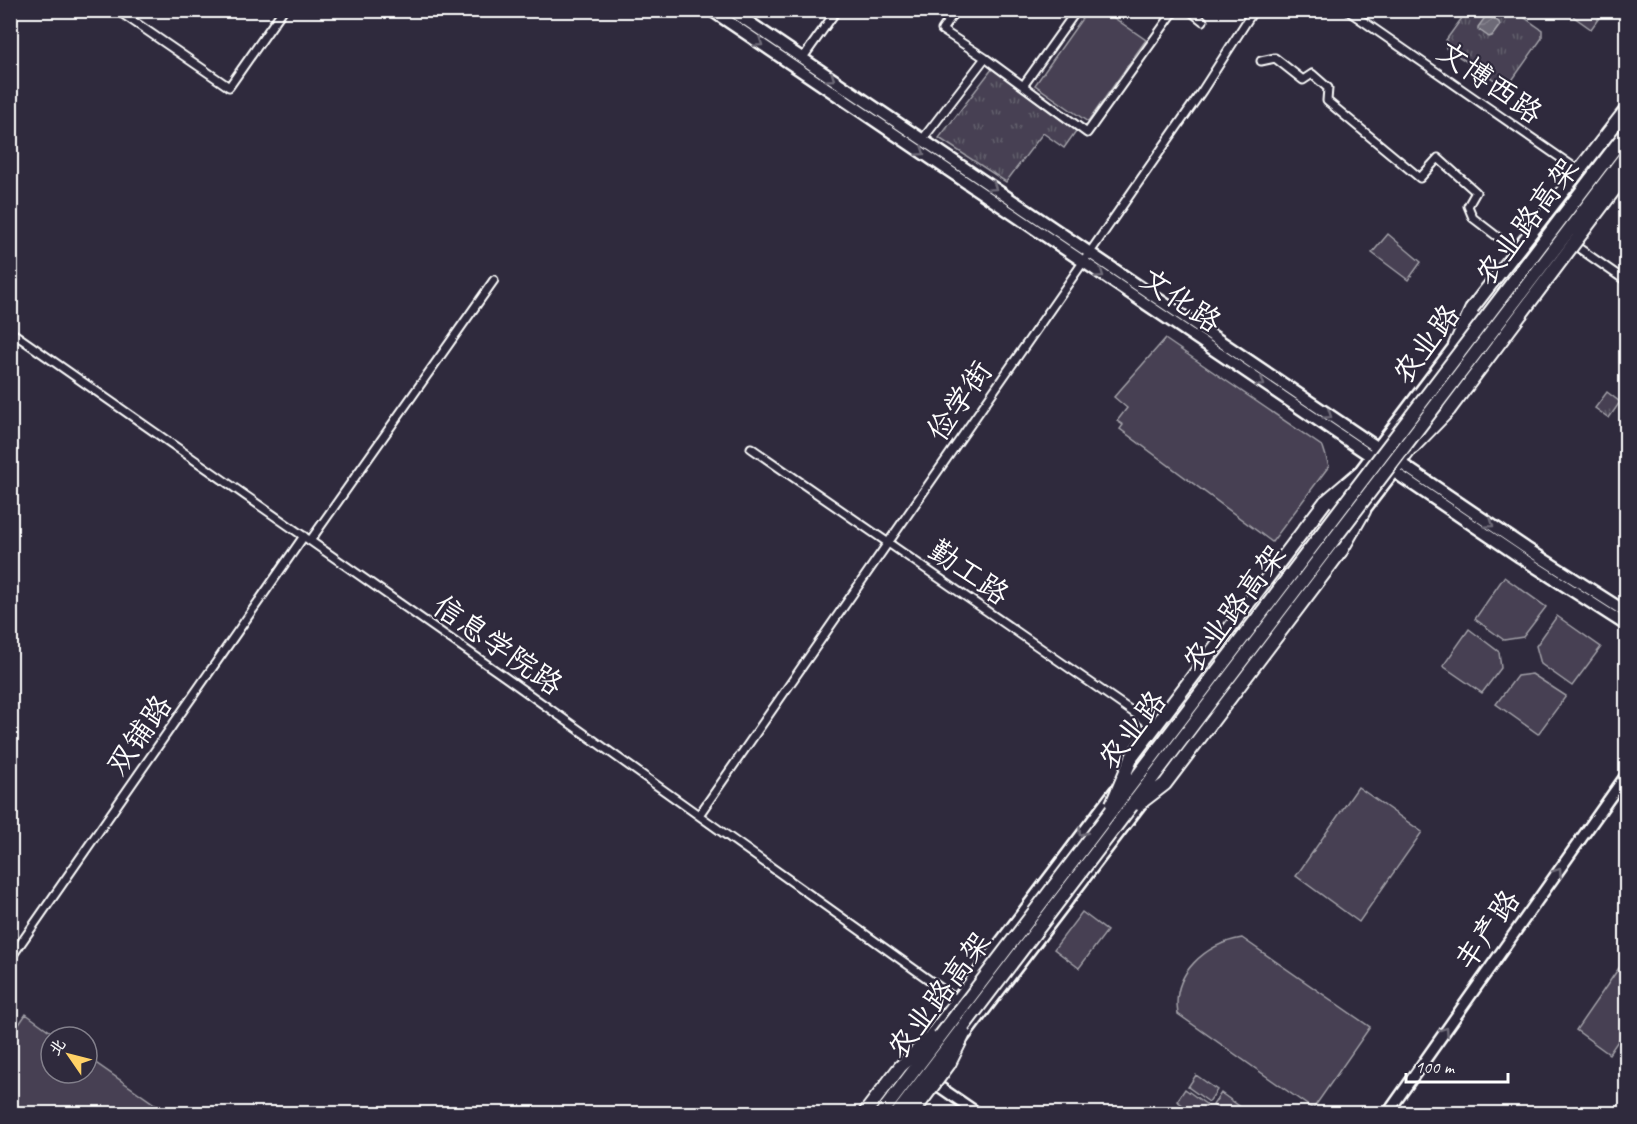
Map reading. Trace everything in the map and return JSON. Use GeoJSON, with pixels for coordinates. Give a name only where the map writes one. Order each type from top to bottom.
{"type":"FeatureCollection","features":[{"type":"Feature","properties":{"kind":"highway"},"geometry":{"type":"LineString","coordinates":[[1455,345],[1472,308],[1626,110]]}},
{"type":"Feature","properties":{"kind":"highway","name":"农业路高架"},"geometry":{"type":"LineString","coordinates":[[881,1113],[1626,133]]}},
{"type":"Feature","properties":{"kind":"highway","name":"农业路高架"},"geometry":{"type":"LineString","coordinates":[[897,1113],[1626,155]]}},
{"type":"Feature","properties":{"kind":"highway"},"geometry":{"type":"LineString","coordinates":[[1413,447],[1449,410],[1614,190],[1626,166]]}},
{"type":"Feature","properties":{"kind":"highway"},"geometry":{"type":"LineString","coordinates":[[1104,821],[1132,757],[1325,502],[1359,472]]}},
{"type":"Feature","properties":{"kind":"highway"},"geometry":{"type":"LineString","coordinates":[[1126,814],[1165,784],[1341,551],[1364,511]]}},
{"type":"Feature","properties":{"kind":"highway"},"geometry":{"type":"LineString","coordinates":[[864,1113],[900,1067],[957,1014]]}},
{"type":"Feature","properties":{"kind":"highway"},"geometry":{"type":"LineString","coordinates":[[912,1113],[949,1064],[973,1014]]}},
{"type":"Feature","properties":{"kind":"main road","name":"文化路"},"geometry":{"type":"LineString","coordinates":[[711,10],[1086,257],[1626,626]]}},
{"type":"Feature","properties":{"kind":"main road","name":"文化路"},"geometry":{"type":"LineString","coordinates":[[731,10],[922,140],[1086,257]]}},
{"type":"Feature","properties":{"kind":"main road","name":"文化路"},"geometry":{"type":"LineString","coordinates":[[1397,468],[1626,612]]}},
{"type":"Feature","properties":{"kind":"street"},"geometry":{"type":"LineString","coordinates":[[117,10],[229,87],[284,10]]}},
{"type":"Feature","properties":{"kind":"street"},"geometry":{"type":"LineString","coordinates":[[802,59],[837,10]]}},
{"type":"Feature","properties":{"kind":"street"},"geometry":{"type":"LineString","coordinates":[[956,10],[942,30],[985,58],[1087,133],[1174,10]]}},
{"type":"Feature","properties":{"kind":"street"},"geometry":{"type":"LineString","coordinates":[[1023,86],[1077,10]]}},
{"type":"Feature","properties":{"kind":"street"},"geometry":{"type":"LineString","coordinates":[[1189,10],[1203,21]]}},
{"type":"Feature","properties":{"kind":"street","name":"俭学街"},"geometry":{"type":"LineString","coordinates":[[699,815],[1202,91],[1254,10]]}},
{"type":"Feature","properties":{"kind":"street","name":"文博西路"},"geometry":{"type":"LineString","coordinates":[[1347,10],[1608,191]]}},
{"type":"Feature","properties":{"kind":"street"},"geometry":{"type":"LineString","coordinates":[[922,140],[985,58]]}},
{"type":"Feature","properties":{"kind":"street"},"geometry":{"type":"LineString","coordinates":[[1261,61],[1275,58],[1303,80],[1312,74],[1328,88],[1327,101],[1420,178],[1438,158],[1476,192],[1468,206],[1473,218],[1516,251]]}},
{"type":"Feature","properties":{"kind":"street","name":"农业路"},"geometry":{"type":"LineString","coordinates":[[870,1113],[1087,825],[1161,732],[1359,472],[1626,117]]}},
{"type":"Feature","properties":{"kind":"street","name":"农业路"},"geometry":{"type":"LineString","coordinates":[[906,1113],[1626,166]]}},
{"type":"Feature","properties":{"kind":"street"},"geometry":{"type":"LineString","coordinates":[[1545,225],[1626,281]]}},
{"type":"Feature","properties":{"kind":"street","name":"双铺路"},"geometry":{"type":"LineString","coordinates":[[10,959],[307,539],[494,280]]}},
{"type":"Feature","properties":{"kind":"street","name":"信息学院路"},"geometry":{"type":"LineString","coordinates":[[10,331],[699,815],[956,999]]}},
{"type":"Feature","properties":{"kind":"street","name":"勤工路"},"geometry":{"type":"LineString","coordinates":[[751,448],[1161,732]]}},
{"type":"Feature","properties":{"kind":"street","name":"丰产路"},"geometry":{"type":"LineString","coordinates":[[1387,1113],[1626,775]]}},
{"type":"Feature","properties":{"kind":"street"},"geometry":{"type":"LineString","coordinates":[[907,1064],[979,1113]]}},
{"type":"Feature","properties":{"kind":"green space"},"geometry":{"type":"Polygon","coordinates":[[[1088,10],[1104,11],[1146,40],[1088,122],[1035,85],[1088,10]]]}},
{"type":"Feature","properties":{"kind":"green space"},"geometry":{"type":"Polygon","coordinates":[[[1571,10],[1604,11],[1591,29],[1574,17],[1571,10]]]}},
{"type":"Feature","properties":{"kind":"green space"},"geometry":{"type":"Polygon","coordinates":[[[1467,11],[1515,11],[1542,30],[1542,38],[1508,86],[1505,87],[1446,48],[1446,40],[1467,11]]]}},
{"type":"Feature","properties":{"kind":"green space"},"geometry":{"type":"Polygon","coordinates":[[[992,69],[1076,131],[1064,148],[1043,133],[1006,182],[939,138],[992,69]]]}},
{"type":"Feature","properties":{"kind":"green space"},"geometry":{"type":"Polygon","coordinates":[[[1388,234],[1421,262],[1408,280],[1372,253],[1388,234]]]}},
{"type":"Feature","properties":{"kind":"green space"},"geometry":{"type":"Polygon","coordinates":[[[1165,339],[1323,447],[1329,466],[1272,542],[1120,429],[1123,425],[1117,421],[1127,408],[1114,397],[1165,339]]]}},
{"type":"Feature","properties":{"kind":"green space"},"geometry":{"type":"Polygon","coordinates":[[[1607,392],[1620,402],[1609,418],[1595,408],[1607,392]]]}},
{"type":"Feature","properties":{"kind":"green space"},"geometry":{"type":"Polygon","coordinates":[[[1504,577],[1546,607],[1523,637],[1504,640],[1475,619],[1504,577]]]}},
{"type":"Feature","properties":{"kind":"green space"},"geometry":{"type":"Polygon","coordinates":[[[1557,616],[1601,647],[1572,686],[1541,664],[1536,646],[1557,616]]]}},
{"type":"Feature","properties":{"kind":"green space"},"geometry":{"type":"Polygon","coordinates":[[[1469,629],[1499,652],[1501,668],[1482,693],[1443,666],[1469,629]]]}},
{"type":"Feature","properties":{"kind":"green space"},"geometry":{"type":"Polygon","coordinates":[[[1532,674],[1566,696],[1538,734],[1496,704],[1517,676],[1532,674]]]}},
{"type":"Feature","properties":{"kind":"green space"},"geometry":{"type":"Polygon","coordinates":[[[1358,787],[1422,832],[1359,922],[1296,876],[1358,787]]]}},
{"type":"Feature","properties":{"kind":"green space"},"geometry":{"type":"Polygon","coordinates":[[[1082,912],[1107,931],[1079,968],[1054,949],[1082,912]]]}},
{"type":"Feature","properties":{"kind":"green space"},"geometry":{"type":"Polygon","coordinates":[[[1242,938],[1370,1027],[1313,1109],[1178,1014],[1177,999],[1180,986],[1194,963],[1216,947],[1242,938]]]}},
{"type":"Feature","properties":{"kind":"green space"},"geometry":{"type":"Polygon","coordinates":[[[1621,965],[1626,970],[1626,1029],[1609,1054],[1576,1030],[1621,965]]]}},
{"type":"Feature","properties":{"kind":"green space"},"geometry":{"type":"Polygon","coordinates":[[[26,1014],[41,1025],[39,1025],[39,1085],[99,1085],[99,1065],[163,1110],[161,1113],[11,1113],[11,1036],[26,1014]]]}},
{"type":"Feature","properties":{"kind":"green space"},"geometry":{"type":"Polygon","coordinates":[[[1196,1075],[1217,1090],[1209,1102],[1188,1087],[1196,1075]]]}},
{"type":"Feature","properties":{"kind":"green space"},"geometry":{"type":"Polygon","coordinates":[[[1185,1089],[1207,1105],[1201,1113],[1194,1113],[1177,1101],[1185,1089]]]}},
{"type":"Feature","properties":{"kind":"green space"},"geometry":{"type":"Polygon","coordinates":[[[1221,1093],[1242,1108],[1239,1113],[1225,1113],[1213,1105],[1221,1093]]]}},
{"type":"Feature","properties":{"kind":"water"},"geometry":{"type":"Polygon","coordinates":[[[1488,15],[1500,25],[1489,37],[1478,29],[1488,15]]]}}]}
